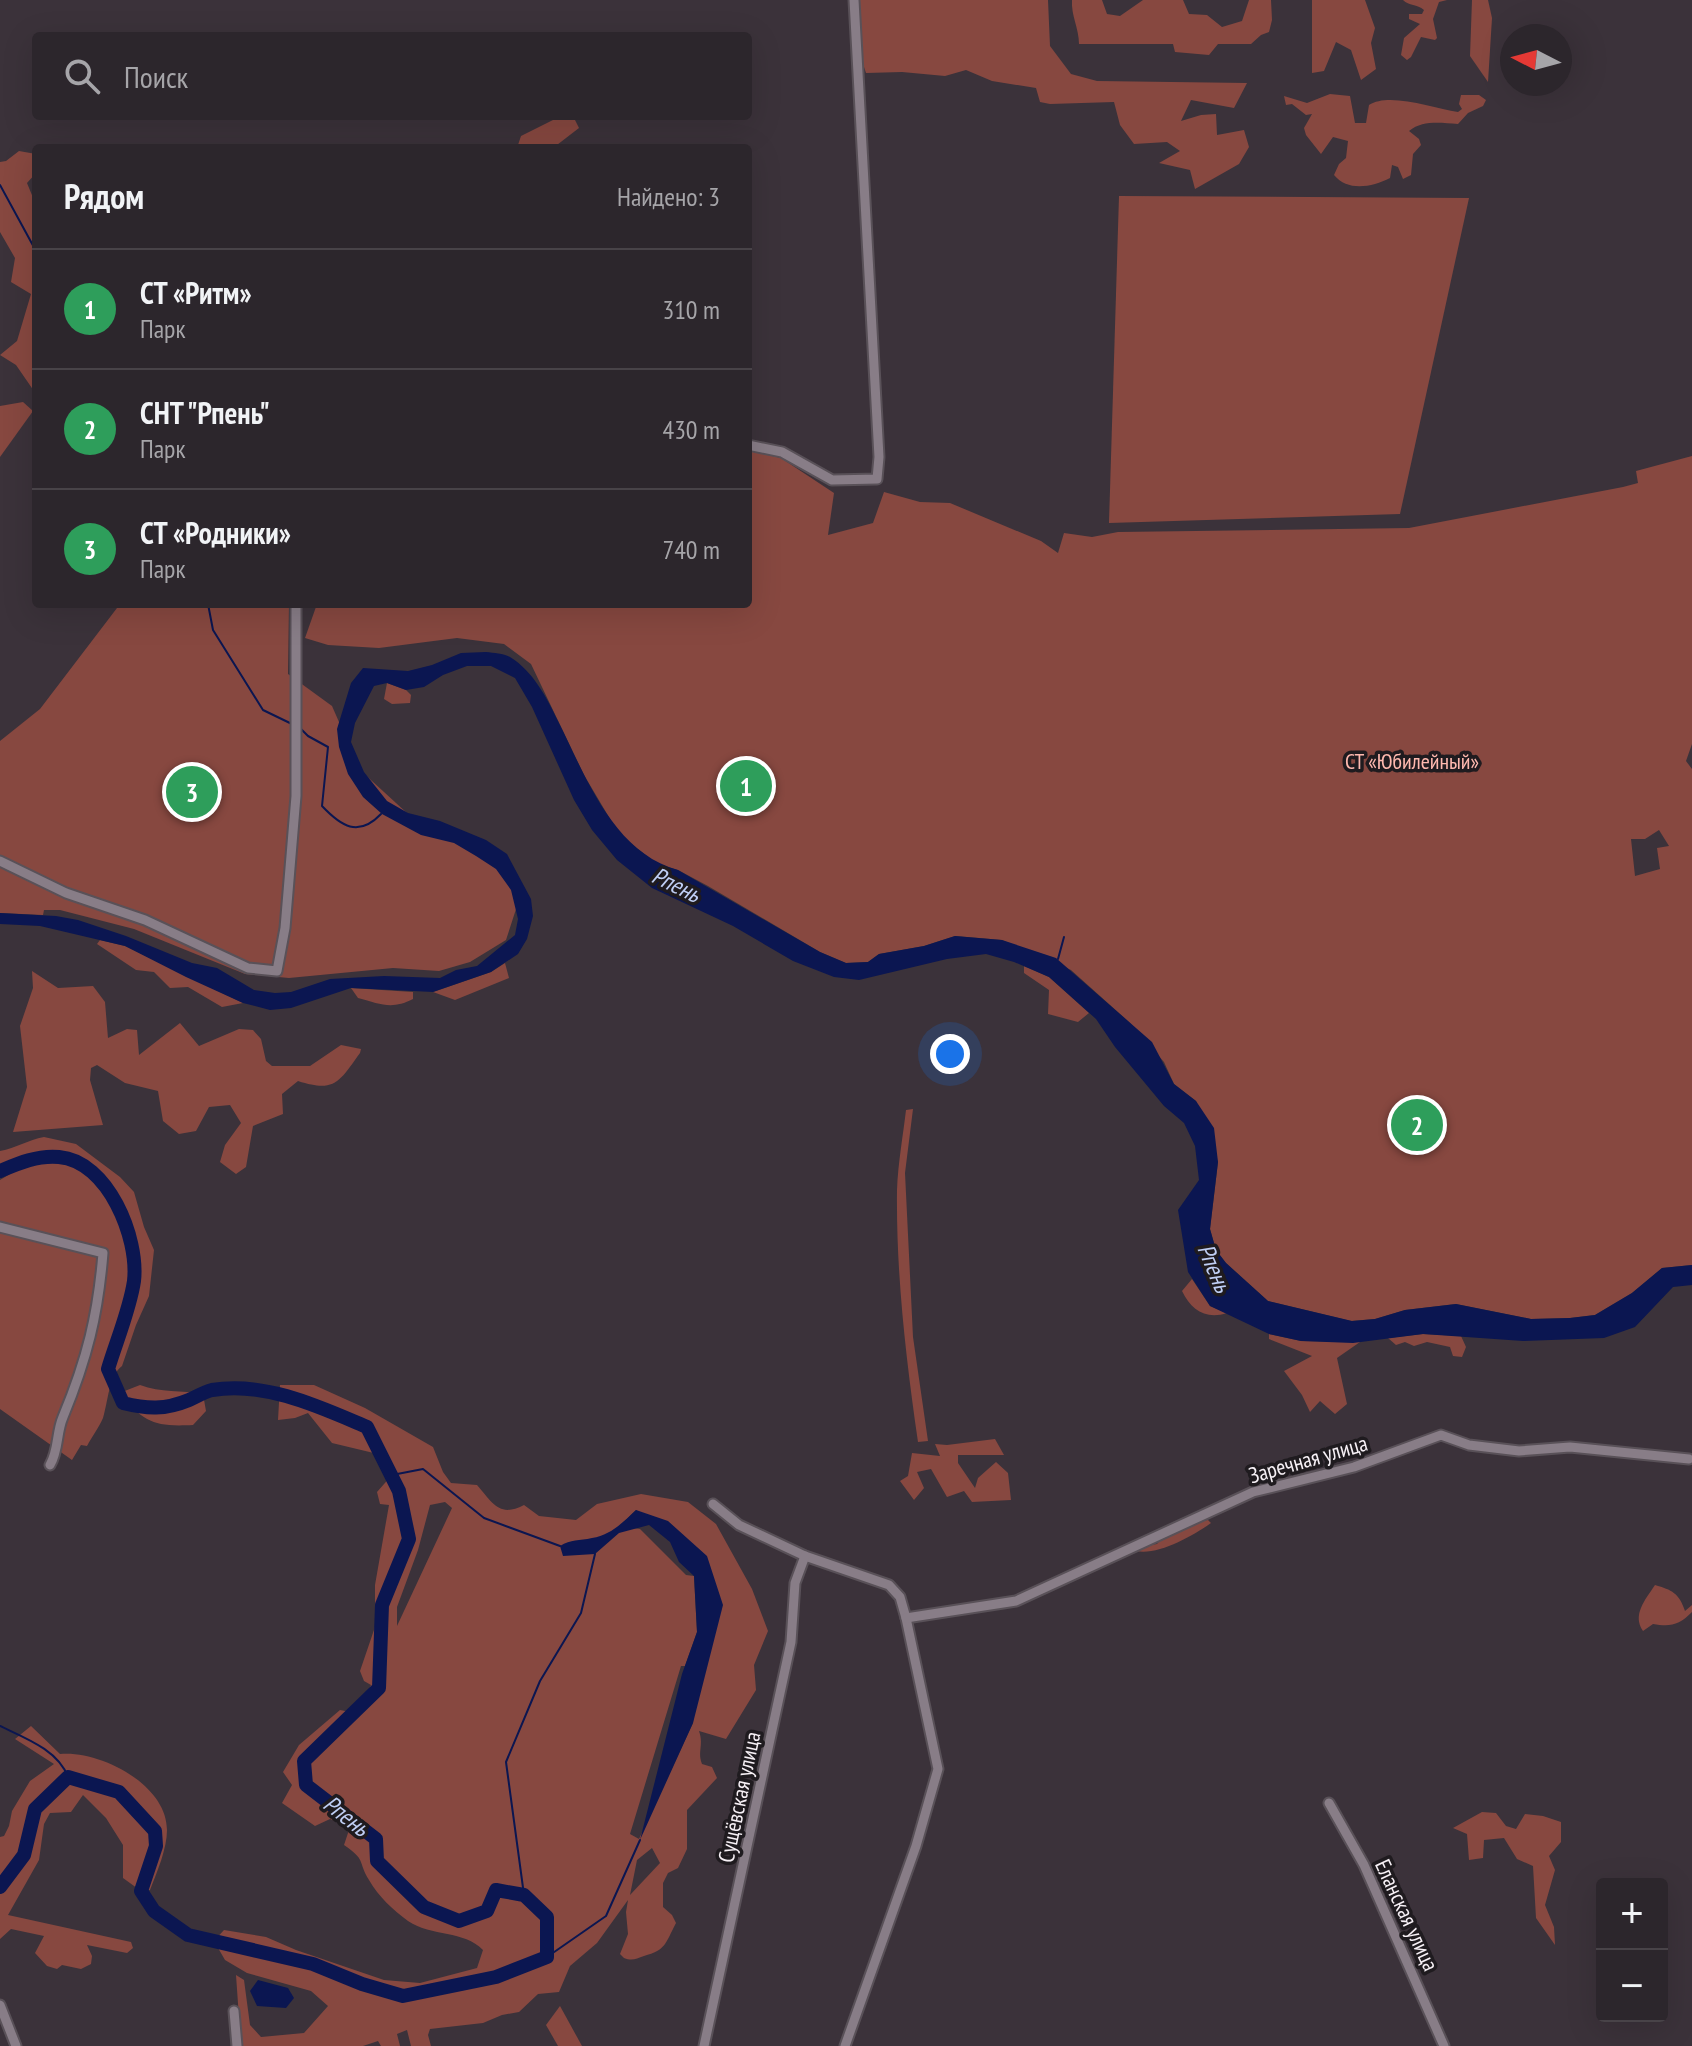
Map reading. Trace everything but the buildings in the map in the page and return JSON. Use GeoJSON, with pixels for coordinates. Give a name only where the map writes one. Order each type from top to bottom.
{"type":"FeatureCollection","features":[{"type":"Feature","properties":{"kind":"street"},"geometry":{"type":"LineString","coordinates":[[752,446],[782,452],[832,480],[877,479],[879,457],[854,0]]}},
{"type":"Feature","properties":{"kind":"street"},"geometry":{"type":"LineString","coordinates":[[0,861],[66,893],[145,920],[248,968],[277,971],[285,928],[296,796],[296,608]]}},
{"type":"Feature","properties":{"kind":"street"},"geometry":{"type":"LineString","coordinates":[[0,1227],[103,1253],[99,1306],[80,1377],[57,1437],[56,1455],[50,1465]]}},
{"type":"Feature","properties":{"kind":"street","name":"Заречная улица"},"geometry":{"type":"LineString","coordinates":[[906,1618],[1016,1601],[1253,1492],[1354,1467],[1441,1435],[1469,1445],[1519,1451],[1570,1447],[1689,1459]]}},
{"type":"Feature","properties":{"kind":"street"},"geometry":{"type":"LineString","coordinates":[[713,1504],[739,1525],[805,1556],[889,1585],[900,1597],[906,1618],[938,1769],[916,1846],[845,2046]]}},
{"type":"Feature","properties":{"kind":"street","name":"Сущёвская улица"},"geometry":{"type":"LineString","coordinates":[[704,2046],[791,1642],[795,1583],[805,1556]]}},
{"type":"Feature","properties":{"kind":"street","name":"Еланская улица"},"geometry":{"type":"LineString","coordinates":[[1329,1803],[1364,1865],[1444,2046]]}},
{"type":"Feature","properties":{"kind":"street"},"geometry":{"type":"LineString","coordinates":[[0,2005],[16,2046]]}},
{"type":"Feature","properties":{"kind":"street"},"geometry":{"type":"LineString","coordinates":[[234,2011],[237,2046]]}},
{"type":"Feature","properties":{"kind":"green space"},"geometry":{"type":"Polygon","coordinates":[[[857,0],[1048,0],[1050,46],[1071,74],[1097,81],[1247,83],[1234,108],[1191,100],[1181,121],[1216,114],[1217,135],[1244,130],[1249,147],[1239,164],[1195,189],[1190,170],[1159,163],[1180,151],[1167,142],[1134,144],[1120,125],[1114,102],[1040,102],[1036,88],[992,81],[966,70],[945,76],[866,73],[858,49],[857,0]]]}},
{"type":"Feature","properties":{"kind":"green space"},"geometry":{"type":"Polygon","coordinates":[[[1072,0],[1102,0],[1107,14],[1120,16],[1143,0],[1183,0],[1189,14],[1207,15],[1222,27],[1242,21],[1249,0],[1271,0],[1272,20],[1269,32],[1251,44],[1218,44],[1209,55],[1175,52],[1173,44],[1079,44],[1072,0]]]}},
{"type":"Feature","properties":{"kind":"green space"},"geometry":{"type":"Polygon","coordinates":[[[1312,0],[1365,0],[1375,28],[1371,43],[1376,69],[1361,80],[1351,50],[1336,42],[1324,71],[1312,73],[1312,0]]]}},
{"type":"Feature","properties":{"kind":"green space"},"geometry":{"type":"Polygon","coordinates":[[[1403,0],[1447,0],[1439,2],[1433,19],[1437,38],[1421,37],[1407,60],[1401,55],[1404,38],[1420,24],[1409,19],[1409,14],[1422,14],[1424,10],[1403,0]]]}},
{"type":"Feature","properties":{"kind":"green space"},"geometry":{"type":"Polygon","coordinates":[[[1472,0],[1488,0],[1492,18],[1488,82],[1470,56],[1472,0]]]}},
{"type":"Feature","properties":{"kind":"green space"},"geometry":{"type":"Polygon","coordinates":[[[1330,94],[1350,96],[1355,123],[1366,123],[1369,105],[1378,101],[1399,100],[1458,112],[1462,109],[1459,104],[1461,95],[1479,95],[1486,100],[1483,106],[1468,113],[1458,124],[1426,124],[1409,131],[1421,145],[1413,154],[1411,175],[1403,179],[1398,167],[1392,165],[1390,178],[1376,184],[1353,186],[1334,175],[1346,158],[1348,141],[1333,137],[1321,154],[1304,128],[1312,114],[1306,115],[1292,104],[1286,105],[1284,96],[1307,103],[1330,94]]]}},
{"type":"Feature","properties":{"kind":"green space"},"geometry":{"type":"Polygon","coordinates":[[[553,120],[575,120],[579,128],[558,144],[518,144],[521,136],[553,120]]]}},
{"type":"Feature","properties":{"kind":"green space"},"geometry":{"type":"Polygon","coordinates":[[[19,151],[32,153],[32,177],[27,183],[32,195],[32,388],[16,365],[0,355],[17,341],[31,294],[11,282],[15,258],[0,232],[0,162],[19,151]]]}},
{"type":"Feature","properties":{"kind":"green space"},"geometry":{"type":"Polygon","coordinates":[[[1119,196],[1469,198],[1400,514],[1109,523],[1119,196]]]}},
{"type":"Feature","properties":{"kind":"green space"},"geometry":{"type":"Polygon","coordinates":[[[23,402],[32,412],[0,457],[0,406],[23,402]]]}},
{"type":"Feature","properties":{"kind":"green space","name":"СТ «Юбилейный»"},"geometry":{"type":"Polygon","coordinates":[[[752,451],[781,458],[834,493],[828,535],[873,523],[884,492],[920,502],[950,503],[1041,541],[1058,553],[1064,533],[1092,537],[1118,532],[1409,528],[1623,487],[1638,483],[1636,471],[1692,456],[1692,744],[1686,761],[1692,769],[1692,1265],[1662,1268],[1632,1293],[1595,1315],[1570,1318],[1531,1319],[1456,1304],[1351,1321],[1268,1301],[1216,1250],[1210,1229],[1218,1162],[1196,1101],[1174,1084],[1164,1062],[1129,1022],[1071,970],[1002,940],[955,936],[924,946],[879,954],[868,962],[846,963],[820,952],[708,886],[678,870],[657,864],[629,842],[616,829],[584,775],[531,664],[504,644],[457,638],[379,648],[328,645],[305,638],[316,608],[752,608],[752,451]],[[1659,830],[1645,839],[1631,839],[1635,876],[1660,869],[1657,848],[1669,846],[1659,830]]]}},
{"type":"Feature","properties":{"kind":"green space"},"geometry":{"type":"Polygon","coordinates":[[[117,608],[289,608],[288,674],[332,706],[360,770],[408,814],[497,848],[518,903],[506,940],[470,962],[439,971],[393,968],[289,978],[245,974],[134,929],[60,910],[44,910],[43,915],[0,913],[0,741],[40,709],[117,608]]]}},
{"type":"Feature","properties":{"kind":"green space"},"geometry":{"type":"Polygon","coordinates":[[[387,683],[406,690],[411,695],[410,703],[392,704],[384,699],[387,683]]]}},
{"type":"Feature","properties":{"kind":"green space"},"geometry":{"type":"Polygon","coordinates":[[[100,940],[125,946],[243,1003],[222,1007],[188,987],[170,988],[154,972],[136,970],[97,944],[100,940]]]}},
{"type":"Feature","properties":{"kind":"green space"},"geometry":{"type":"Polygon","coordinates":[[[505,963],[509,978],[455,1000],[433,992],[491,972],[505,963]]]}},
{"type":"Feature","properties":{"kind":"green space"},"geometry":{"type":"Polygon","coordinates":[[[1024,966],[1049,977],[1089,1013],[1078,1022],[1048,1014],[1049,990],[1024,973],[1024,966]]]}},
{"type":"Feature","properties":{"kind":"green space"},"geometry":{"type":"Polygon","coordinates":[[[32,971],[58,988],[93,986],[105,1002],[108,1038],[127,1029],[137,1030],[139,1055],[180,1023],[199,1046],[239,1029],[253,1030],[261,1039],[266,1061],[272,1066],[310,1066],[341,1045],[361,1049],[347,1071],[335,1082],[320,1086],[298,1081],[282,1094],[283,1114],[253,1126],[246,1167],[236,1174],[220,1162],[225,1145],[241,1123],[230,1105],[209,1107],[196,1131],[179,1134],[163,1121],[158,1091],[125,1083],[97,1065],[91,1068],[90,1080],[103,1125],[13,1132],[27,1087],[20,1026],[33,988],[32,971]]]}},
{"type":"Feature","properties":{"kind":"green space"},"geometry":{"type":"Polygon","coordinates":[[[351,988],[413,992],[413,999],[399,1004],[380,1004],[358,998],[351,988]]]}},
{"type":"Feature","properties":{"kind":"green space"},"geometry":{"type":"Polygon","coordinates":[[[913,1109],[905,1173],[913,1337],[928,1441],[918,1442],[903,1316],[897,1222],[906,1110],[913,1109]]]}},
{"type":"Feature","properties":{"kind":"green space"},"geometry":{"type":"Polygon","coordinates":[[[44,1137],[76,1144],[120,1177],[134,1192],[154,1250],[149,1296],[122,1366],[112,1382],[103,1418],[87,1446],[81,1445],[72,1460],[0,1409],[0,1180],[30,1162],[27,1159],[0,1171],[0,1151],[44,1137]]]}},
{"type":"Feature","properties":{"kind":"green space"},"geometry":{"type":"Polygon","coordinates":[[[1192,1279],[1210,1306],[1227,1313],[1212,1315],[1195,1308],[1182,1291],[1192,1279]]]}},
{"type":"Feature","properties":{"kind":"green space"},"geometry":{"type":"Polygon","coordinates":[[[1269,1334],[1301,1341],[1360,1342],[1337,1358],[1347,1404],[1335,1414],[1320,1401],[1310,1412],[1284,1371],[1312,1356],[1269,1339],[1269,1334]]]}},
{"type":"Feature","properties":{"kind":"green space"},"geometry":{"type":"Polygon","coordinates":[[[1423,1334],[1461,1336],[1466,1347],[1462,1357],[1453,1356],[1450,1347],[1427,1342],[1414,1346],[1405,1342],[1396,1345],[1388,1338],[1423,1334]]]}},
{"type":"Feature","properties":{"kind":"green space"},"geometry":{"type":"Polygon","coordinates":[[[140,1385],[203,1394],[206,1411],[193,1425],[151,1421],[117,1394],[140,1385]]]}},
{"type":"Feature","properties":{"kind":"green space"},"geometry":{"type":"Polygon","coordinates":[[[280,1385],[314,1385],[365,1408],[433,1447],[451,1483],[477,1485],[492,1503],[502,1509],[524,1505],[539,1516],[576,1520],[597,1504],[641,1494],[688,1502],[716,1524],[752,1589],[768,1631],[754,1665],[756,1690],[726,1739],[699,1731],[702,1764],[712,1767],[717,1778],[687,1810],[687,1849],[678,1868],[668,1873],[663,1883],[663,1907],[676,1923],[661,1948],[634,1959],[624,1958],[620,1954],[628,1934],[628,1900],[597,1943],[570,1966],[559,1992],[538,1994],[519,2012],[483,2023],[430,2029],[431,2046],[411,2046],[407,2030],[397,2034],[400,2046],[381,2046],[378,2041],[363,2046],[241,2046],[236,1975],[244,1980],[250,2025],[261,2037],[304,2033],[328,2006],[311,1991],[247,1973],[225,1960],[214,1941],[224,1930],[266,1937],[384,1980],[420,1983],[477,1968],[483,1950],[467,1939],[408,1921],[382,1897],[369,1880],[359,1858],[344,1845],[350,1827],[330,1819],[315,1826],[282,1803],[292,1785],[283,1772],[299,1745],[340,1710],[355,1713],[356,1718],[371,1685],[364,1681],[360,1671],[375,1627],[375,1585],[389,1505],[380,1504],[377,1492],[392,1475],[382,1455],[332,1443],[308,1413],[278,1420],[280,1385]],[[445,1502],[430,1505],[418,1550],[397,1607],[397,1626],[452,1508],[445,1502]],[[636,1510],[620,1526],[640,1529],[686,1575],[694,1576],[697,1632],[685,1666],[681,1666],[630,1834],[639,1839],[693,1723],[706,1556],[636,1510]],[[652,1848],[637,1860],[630,1895],[660,1863],[652,1848]]]}},
{"type":"Feature","properties":{"kind":"green space"},"geometry":{"type":"Polygon","coordinates":[[[995,1439],[1004,1455],[958,1455],[958,1463],[975,1488],[978,1478],[996,1462],[1008,1473],[1011,1500],[972,1502],[964,1491],[947,1497],[931,1469],[917,1472],[924,1488],[914,1500],[900,1481],[908,1476],[912,1453],[940,1456],[935,1444],[995,1439]]]}},
{"type":"Feature","properties":{"kind":"green space"},"geometry":{"type":"Polygon","coordinates":[[[1208,1520],[1211,1523],[1175,1544],[1154,1551],[1136,1551],[1136,1547],[1157,1544],[1180,1528],[1208,1520]]]}},
{"type":"Feature","properties":{"kind":"green space"},"geometry":{"type":"Polygon","coordinates":[[[1655,1585],[1674,1593],[1685,1611],[1692,1605],[1692,1612],[1674,1624],[1653,1624],[1643,1631],[1639,1613],[1655,1585]]]}},
{"type":"Feature","properties":{"kind":"green space"},"geometry":{"type":"Polygon","coordinates":[[[31,1726],[60,1754],[93,1758],[128,1773],[156,1798],[164,1813],[167,1837],[163,1853],[150,1890],[141,1891],[123,1878],[123,1845],[106,1818],[83,1795],[71,1812],[50,1813],[44,1824],[39,1860],[8,1915],[131,1942],[133,1948],[127,1953],[87,1945],[92,1956],[91,1964],[81,1969],[47,1966],[35,1953],[44,1936],[11,1929],[0,1939],[0,1837],[4,1836],[12,1811],[30,1781],[54,1764],[15,1739],[31,1726]]]}},
{"type":"Feature","properties":{"kind":"green space"},"geometry":{"type":"Polygon","coordinates":[[[1482,1812],[1496,1813],[1506,1826],[1516,1829],[1525,1814],[1561,1822],[1561,1842],[1549,1856],[1555,1870],[1545,1905],[1554,1927],[1555,1945],[1536,1918],[1533,1866],[1517,1859],[1504,1838],[1484,1840],[1483,1858],[1469,1860],[1467,1834],[1453,1828],[1482,1812]]]}},
{"type":"Feature","properties":{"kind":"green space"},"geometry":{"type":"Polygon","coordinates":[[[560,2006],[582,2046],[558,2046],[546,2025],[560,2006]]]}},
{"type":"Feature","properties":{"kind":"water"},"geometry":{"type":"Polygon","coordinates":[[[486,652],[510,657],[532,677],[549,703],[604,810],[636,847],[655,861],[678,870],[820,952],[846,963],[868,962],[879,954],[924,946],[955,936],[1002,940],[1056,958],[1152,1042],[1174,1084],[1196,1101],[1214,1128],[1218,1162],[1210,1229],[1216,1250],[1268,1301],[1352,1321],[1456,1304],[1531,1319],[1570,1318],[1595,1315],[1632,1293],[1662,1268],[1692,1265],[1692,1285],[1673,1287],[1635,1327],[1604,1338],[1523,1341],[1423,1334],[1353,1343],[1301,1341],[1269,1334],[1210,1306],[1188,1272],[1178,1210],[1199,1180],[1195,1146],[1184,1123],[1164,1106],[1096,1019],[1049,977],[986,954],[947,959],[859,980],[834,977],[793,961],[733,926],[652,888],[617,860],[592,830],[574,800],[532,707],[515,678],[491,666],[467,666],[443,675],[424,687],[406,690],[387,683],[374,686],[355,723],[351,742],[364,772],[387,801],[408,813],[440,821],[486,840],[507,854],[531,899],[533,916],[527,939],[518,954],[491,972],[433,992],[351,988],[291,1008],[270,1010],[243,1003],[125,946],[40,926],[0,924],[0,913],[78,920],[192,963],[217,968],[254,990],[275,993],[291,992],[330,979],[384,976],[440,978],[456,970],[477,966],[515,935],[518,919],[511,890],[496,869],[476,856],[454,843],[421,835],[382,814],[363,797],[348,774],[337,729],[351,683],[363,668],[408,671],[461,653],[486,652]]]}},
{"type":"Feature","properties":{"kind":"water"},"geometry":{"type":"Polygon","coordinates":[[[636,1510],[668,1521],[707,1556],[723,1605],[693,1723],[640,1840],[682,1674],[697,1632],[694,1576],[679,1562],[670,1542],[649,1525],[619,1533],[595,1554],[563,1556],[560,1546],[605,1534],[636,1510]]]}},
{"type":"Feature","properties":{"kind":"water"},"geometry":{"type":"Polygon","coordinates":[[[258,1980],[288,1988],[294,1998],[286,2008],[257,2006],[250,1991],[258,1980]]]}},
{"type":"Feature","properties":{"kind":"waterway"},"geometry":{"type":"LineString","coordinates":[[0,185],[32,244]]}},
{"type":"Feature","properties":{"kind":"waterway"},"geometry":{"type":"LineString","coordinates":[[209,608],[213,630],[263,710],[294,725]]}},
{"type":"Feature","properties":{"kind":"waterway"},"geometry":{"type":"LineString","coordinates":[[300,728],[328,747],[322,806],[343,824],[357,827],[365,826],[381,814]]}},
{"type":"Feature","properties":{"kind":"waterway"},"geometry":{"type":"LineString","coordinates":[[1058,959],[1064,937]]}},
{"type":"Feature","properties":{"kind":"waterway","name":"Рпень"},"geometry":{"type":"LineString","coordinates":[[0,1171],[44,1157],[59,1157],[76,1162],[92,1172],[117,1204],[134,1263],[129,1303],[108,1369],[123,1403],[164,1407],[212,1390],[252,1389],[292,1398],[367,1427],[399,1491],[409,1539],[382,1605],[379,1688],[304,1761],[306,1785],[376,1839],[377,1861],[424,1907],[459,1921],[487,1911],[496,1890],[524,1895],[547,1917],[547,1957],[496,1977],[403,1996],[362,1984],[313,1964],[188,1935],[154,1911],[141,1891],[156,1846],[155,1831],[119,1792],[68,1777],[35,1809],[24,1855],[0,1887]]}},
{"type":"Feature","properties":{"kind":"waterway"},"geometry":{"type":"LineString","coordinates":[[392,1475],[423,1469],[484,1518],[560,1546]]}},
{"type":"Feature","properties":{"kind":"waterway"},"geometry":{"type":"LineString","coordinates":[[524,1895],[506,1762],[540,1681],[581,1613],[595,1554]]}},
{"type":"Feature","properties":{"kind":"waterway"},"geometry":{"type":"LineString","coordinates":[[0,1726],[49,1752],[68,1777]]}},
{"type":"Feature","properties":{"kind":"waterway"},"geometry":{"type":"LineString","coordinates":[[547,1957],[606,1916],[640,1840]]}},
{"type":"Feature","properties":{"kind":"place","name":"СТ «Ритм»"},"geometry":{"type":"Point","coordinates":[746,786]}},
{"type":"Feature","properties":{"kind":"place","name":"СТ «Родники»"},"geometry":{"type":"Point","coordinates":[192,792]}},
{"type":"Feature","properties":{"kind":"place","name":"СНТ \"Рпень\""},"geometry":{"type":"Point","coordinates":[1417,1125]}}]}
